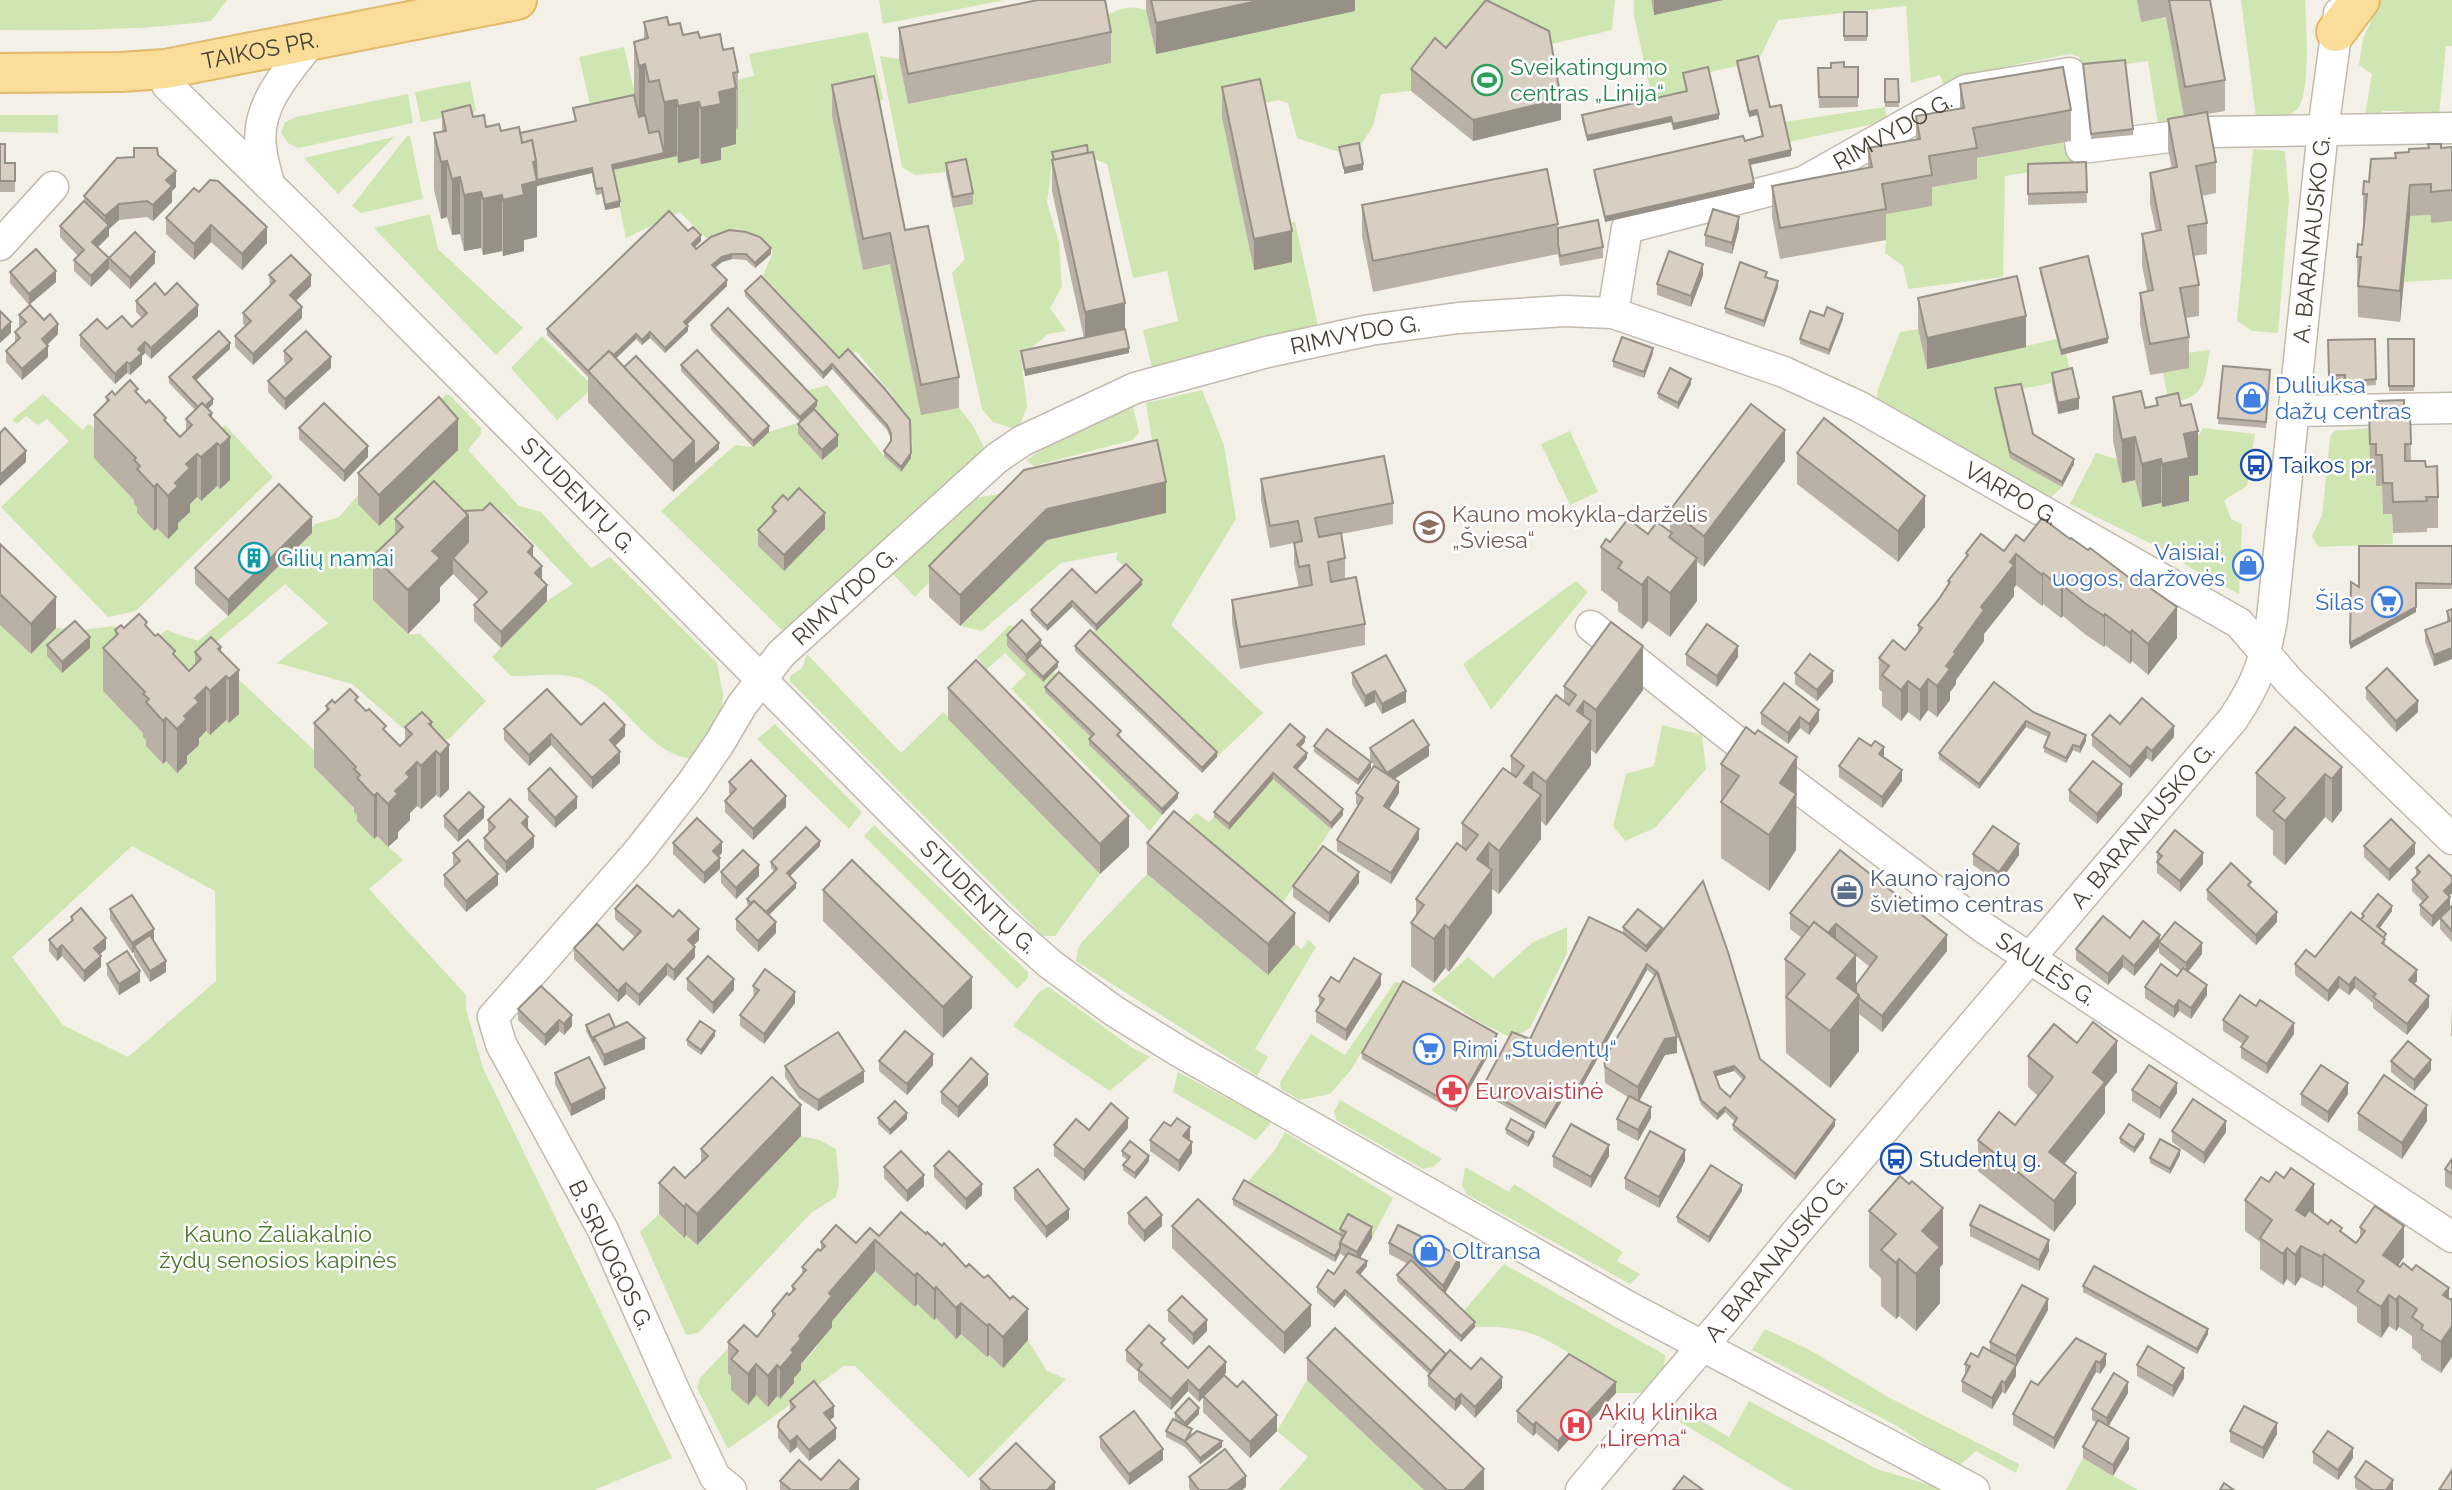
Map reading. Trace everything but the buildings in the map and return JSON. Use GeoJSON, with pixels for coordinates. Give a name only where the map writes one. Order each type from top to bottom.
{"type":"FeatureCollection","features":[{"type":"Feature","properties":{"kind":"main road","name":"TAIKOS PR."},"geometry":{"type":"LineString","coordinates":[[0,73],[109,73],[165,69],[517,0]]}},
{"type":"Feature","properties":{"kind":"main road"},"geometry":{"type":"LineString","coordinates":[[2338,16],[2360,0]]}},
{"type":"Feature","properties":{"kind":"street","name":"A. BARANAUSKO G."},"geometry":{"type":"LineString","coordinates":[[1581,1490],[2234,719],[2253,689],[2265,654],[2272,619],[2323,130],[2338,16]]}},
{"type":"Feature","properties":{"kind":"street"},"geometry":{"type":"LineString","coordinates":[[269,184],[260,145],[261,126],[269,100],[311,42]]}},
{"type":"Feature","properties":{"kind":"street","name":"STUDENTŲ G."},"geometry":{"type":"LineString","coordinates":[[165,69],[167,86],[269,184],[998,918],[1050,964],[1114,1011],[1202,1065],[1415,1187],[1627,1306],[1975,1490]]}},
{"type":"Feature","properties":{"kind":"street","name":"RIMVYDO G."},"geometry":{"type":"LineString","coordinates":[[493,1017],[638,852],[692,783],[742,705],[782,654],[998,457],[1022,441],[1135,388],[1267,352],[1370,330],[1458,318],[1564,311],[1613,313],[1628,228],[1804,182],[1966,90],[2070,74],[2081,148],[2210,132],[2323,130]]}},
{"type":"Feature","properties":{"kind":"street"},"geometry":{"type":"LineString","coordinates":[[2323,130],[2452,128]]}},
{"type":"Feature","properties":{"kind":"street"},"geometry":{"type":"LineString","coordinates":[[0,245],[53,187]]}},
{"type":"Feature","properties":{"kind":"street","name":"VARPO G."},"geometry":{"type":"LineString","coordinates":[[1613,313],[1784,372],[1860,407],[2239,623],[2289,681],[2452,839]]}},
{"type":"Feature","properties":{"kind":"street"},"geometry":{"type":"LineString","coordinates":[[2295,411],[2452,408]]}},
{"type":"Feature","properties":{"kind":"street","name":"SAULĖS G."},"geometry":{"type":"LineString","coordinates":[[1591,626],[1741,745],[1984,928],[2452,1237]]}},
{"type":"Feature","properties":{"kind":"street","name":"B. SRUOGOS G."},"geometry":{"type":"LineString","coordinates":[[493,1017],[501,1044],[603,1230],[674,1392],[715,1477],[731,1490]]}},
{"type":"Feature","properties":{"kind":"green space"},"geometry":{"type":"Polygon","coordinates":[[[0,0],[227,0],[211,21],[132,28],[0,30],[0,0]]]}},
{"type":"Feature","properties":{"kind":"green space"},"geometry":{"type":"Polygon","coordinates":[[[879,0],[1005,0],[883,24],[879,0]]]}},
{"type":"Feature","properties":{"kind":"green space"},"geometry":{"type":"Polygon","coordinates":[[[1352,0],[1615,0],[1612,30],[1547,45],[1475,14],[1411,91],[1381,94],[1373,126],[1359,148],[1339,152],[1297,138],[1288,103],[1278,100],[1222,118],[1254,269],[1292,262],[1284,223],[1295,222],[1318,326],[1152,367],[1143,330],[1178,321],[1167,271],[1133,278],[1107,164],[1087,156],[1052,163],[1047,203],[1059,242],[1062,287],[1050,308],[1066,331],[1048,334],[1021,357],[1027,407],[1018,430],[993,422],[982,409],[952,273],[965,259],[953,208],[973,203],[966,170],[915,175],[902,167],[880,56],[899,59],[908,104],[1123,8],[1146,10],[1156,54],[1352,0]]]}},
{"type":"Feature","properties":{"kind":"green space"},"geometry":{"type":"Polygon","coordinates":[[[1634,0],[1651,0],[1654,14],[1723,0],[2137,0],[2141,21],[2166,17],[2185,118],[2158,124],[2148,61],[2083,70],[2079,57],[2070,54],[2004,67],[1944,87],[1940,75],[1911,83],[1906,6],[1778,20],[1758,61],[1684,78],[1687,96],[1653,102],[1634,16],[1634,0]]]}},
{"type":"Feature","properties":{"kind":"green space"},"geometry":{"type":"Polygon","coordinates":[[[2241,0],[2305,0],[2305,87],[2298,108],[2290,114],[2256,117],[2241,0]]]}},
{"type":"Feature","properties":{"kind":"green space"},"geometry":{"type":"Polygon","coordinates":[[[2381,0],[2452,0],[2452,46],[2446,46],[2439,115],[2403,116],[2403,111],[2382,111],[2381,122],[2364,122],[2372,74],[2359,65],[2363,39],[2381,0]]]}},
{"type":"Feature","properties":{"kind":"green space"},"geometry":{"type":"Polygon","coordinates":[[[868,32],[883,99],[874,107],[832,116],[863,269],[890,264],[959,408],[972,424],[989,457],[788,636],[661,511],[735,445],[753,447],[769,432],[800,422],[803,392],[827,385],[884,456],[901,472],[911,452],[908,427],[890,401],[893,396],[857,352],[838,356],[763,276],[773,251],[755,234],[707,239],[680,212],[626,238],[612,170],[677,156],[679,162],[699,158],[701,164],[719,148],[723,106],[718,84],[754,76],[749,54],[868,32]]]}},
{"type":"Feature","properties":{"kind":"green space"},"geometry":{"type":"Polygon","coordinates":[[[624,47],[635,94],[590,104],[579,57],[624,47]]]}},
{"type":"Feature","properties":{"kind":"green space"},"geometry":{"type":"Polygon","coordinates":[[[470,81],[476,111],[421,122],[415,92],[470,81]]]}},
{"type":"Feature","properties":{"kind":"green space"},"geometry":{"type":"Polygon","coordinates":[[[408,94],[413,123],[298,148],[288,143],[281,133],[285,122],[296,117],[408,94]]]}},
{"type":"Feature","properties":{"kind":"green space"},"geometry":{"type":"Polygon","coordinates":[[[1885,107],[1887,121],[1788,142],[1783,122],[1885,107]]]}},
{"type":"Feature","properties":{"kind":"green space"},"geometry":{"type":"Polygon","coordinates":[[[0,115],[58,115],[58,133],[0,132],[0,115]]]}},
{"type":"Feature","properties":{"kind":"green space"},"geometry":{"type":"Polygon","coordinates":[[[407,136],[410,136],[423,199],[361,213],[352,206],[407,136]]]}},
{"type":"Feature","properties":{"kind":"green space"},"geometry":{"type":"Polygon","coordinates":[[[394,137],[338,194],[304,158],[394,137]]]}},
{"type":"Feature","properties":{"kind":"green space"},"geometry":{"type":"Polygon","coordinates":[[[2071,141],[2077,164],[2005,176],[2003,277],[1908,289],[1903,266],[1885,253],[1882,215],[1973,159],[2071,141]]]}},
{"type":"Feature","properties":{"kind":"green space"},"geometry":{"type":"Polygon","coordinates":[[[2253,149],[2285,151],[2289,200],[2278,333],[2252,331],[2237,321],[2253,149]]]}},
{"type":"Feature","properties":{"kind":"green space"},"geometry":{"type":"Polygon","coordinates":[[[430,214],[438,249],[523,328],[496,355],[374,228],[430,214]]]}},
{"type":"Feature","properties":{"kind":"green space"},"geometry":{"type":"Polygon","coordinates":[[[2431,215],[2431,222],[2452,221],[2452,279],[2404,282],[2410,216],[2431,215]]]}},
{"type":"Feature","properties":{"kind":"green space"},"geometry":{"type":"Polygon","coordinates":[[[1918,329],[1927,369],[2057,339],[2061,355],[2066,354],[2072,379],[1996,394],[2062,487],[2044,504],[1876,405],[1878,389],[1900,332],[1918,329]]]}},
{"type":"Feature","properties":{"kind":"green space"},"geometry":{"type":"Polygon","coordinates":[[[542,336],[594,387],[557,420],[511,368],[542,336]]]}},
{"type":"Feature","properties":{"kind":"green space"},"geometry":{"type":"Polygon","coordinates":[[[2210,350],[2204,380],[2197,393],[2169,404],[2163,373],[2186,353],[2210,350]]]}},
{"type":"Feature","properties":{"kind":"green space"},"geometry":{"type":"Polygon","coordinates":[[[1202,390],[1224,445],[1236,519],[1171,625],[1263,713],[1217,757],[1090,635],[1142,585],[1116,559],[1118,552],[1061,563],[982,631],[960,626],[1047,540],[1157,471],[1146,403],[1202,390]]]}},
{"type":"Feature","properties":{"kind":"green space"},"geometry":{"type":"Polygon","coordinates":[[[43,394],[83,430],[88,424],[105,434],[140,510],[137,513],[154,530],[175,526],[186,508],[197,497],[201,501],[217,486],[220,489],[202,447],[225,425],[273,477],[136,611],[108,617],[1,507],[69,441],[47,419],[38,425],[26,416],[17,424],[12,420],[43,394]]]}},
{"type":"Feature","properties":{"kind":"green space","name":"Kauno Žaliakalnio žydų senosios kapinės"},"geometry":{"type":"Polygon","coordinates":[[[446,394],[481,428],[481,434],[468,450],[519,506],[541,512],[591,568],[610,557],[717,663],[723,694],[721,717],[694,759],[676,755],[660,746],[603,692],[588,682],[563,675],[511,676],[492,657],[547,601],[573,584],[504,513],[490,519],[374,600],[407,634],[420,634],[486,701],[449,739],[420,743],[352,684],[277,663],[328,623],[285,584],[207,650],[314,750],[374,839],[377,836],[403,860],[369,889],[466,995],[466,1009],[483,1068],[672,1458],[594,1490],[0,1490],[0,625],[31,654],[56,628],[81,630],[114,626],[146,650],[166,630],[198,641],[228,616],[312,533],[309,530],[315,524],[339,517],[446,394]],[[104,692],[145,735],[149,743],[146,746],[163,764],[166,761],[177,772],[184,759],[199,745],[195,741],[206,731],[210,734],[238,714],[104,692]],[[132,846],[12,957],[63,1025],[128,1057],[216,981],[215,891],[132,846]]]}},
{"type":"Feature","properties":{"kind":"green space"},"geometry":{"type":"Polygon","coordinates":[[[1133,406],[1139,432],[1133,440],[1034,466],[1026,460],[1066,436],[1133,406]]]}},
{"type":"Feature","properties":{"kind":"green space"},"geometry":{"type":"Polygon","coordinates":[[[2203,428],[2255,434],[2247,486],[2224,500],[2231,519],[2242,524],[2239,594],[2154,545],[2070,504],[2096,453],[2117,459],[2123,483],[2135,480],[2142,507],[2161,503],[2163,507],[2189,501],[2184,478],[2191,448],[2203,428]]]}},
{"type":"Feature","properties":{"kind":"green space"},"geometry":{"type":"Polygon","coordinates":[[[2369,428],[2370,475],[2376,475],[2376,486],[2382,486],[2383,514],[2392,514],[2393,544],[2318,547],[2312,536],[2322,516],[2330,437],[2334,431],[2369,428]]]}},
{"type":"Feature","properties":{"kind":"green space"},"geometry":{"type":"Polygon","coordinates":[[[1570,431],[1598,492],[1570,505],[1541,444],[1570,431]]]}},
{"type":"Feature","properties":{"kind":"green space"},"geometry":{"type":"Polygon","coordinates":[[[1017,491],[915,597],[891,572],[975,498],[1017,491]]]}},
{"type":"Feature","properties":{"kind":"green space"},"geometry":{"type":"Polygon","coordinates":[[[1576,581],[1588,592],[1491,710],[1463,664],[1576,581]]]}},
{"type":"Feature","properties":{"kind":"green space"},"geometry":{"type":"Polygon","coordinates":[[[1010,625],[1022,631],[1043,682],[1054,672],[1059,678],[1045,692],[1094,740],[1162,815],[1150,831],[1011,689],[1026,674],[1005,653],[986,670],[977,657],[1010,625]]]}},
{"type":"Feature","properties":{"kind":"green space"},"geometry":{"type":"Polygon","coordinates":[[[807,654],[901,753],[943,712],[1100,874],[1055,936],[1043,936],[790,681],[790,676],[802,668],[807,654]]]}},
{"type":"Feature","properties":{"kind":"green space"},"geometry":{"type":"Polygon","coordinates":[[[775,724],[862,812],[849,829],[757,739],[775,724]]]}},
{"type":"Feature","properties":{"kind":"green space"},"geometry":{"type":"Polygon","coordinates":[[[1662,725],[1702,735],[1706,769],[1655,828],[1625,841],[1613,826],[1626,774],[1654,766],[1662,725]]]}},
{"type":"Feature","properties":{"kind":"green space"},"geometry":{"type":"Polygon","coordinates":[[[1273,779],[1331,829],[1277,912],[1187,823],[1196,813],[1209,822],[1214,817],[1229,830],[1273,779]]]}},
{"type":"Feature","properties":{"kind":"green space"},"geometry":{"type":"Polygon","coordinates":[[[874,825],[1028,972],[1028,978],[1017,989],[864,836],[874,825]]]}},
{"type":"Feature","properties":{"kind":"green space"},"geometry":{"type":"Polygon","coordinates":[[[1147,874],[1268,975],[1295,944],[1302,949],[1308,940],[1316,947],[1255,1049],[1268,1057],[1257,1076],[1076,961],[1082,942],[1147,874]]]}},
{"type":"Feature","properties":{"kind":"green space"},"geometry":{"type":"Polygon","coordinates":[[[1567,927],[1567,953],[1530,1028],[1512,1038],[1477,1021],[1431,990],[1468,957],[1493,978],[1533,942],[1567,927]]]}},
{"type":"Feature","properties":{"kind":"green space"},"geometry":{"type":"Polygon","coordinates":[[[1395,982],[1401,983],[1351,1070],[1330,1094],[1300,1100],[1281,1089],[1280,1082],[1311,1034],[1345,1055],[1395,982]]]}},
{"type":"Feature","properties":{"kind":"green space"},"geometry":{"type":"Polygon","coordinates":[[[1049,987],[1131,1047],[1150,1057],[1110,1091],[1013,1026],[1040,991],[1049,987]]]}},
{"type":"Feature","properties":{"kind":"green space"},"geometry":{"type":"Polygon","coordinates":[[[1178,1072],[1271,1123],[1256,1140],[1173,1092],[1178,1072]]]}},
{"type":"Feature","properties":{"kind":"green space"},"geometry":{"type":"Polygon","coordinates":[[[1340,1100],[1442,1159],[1433,1167],[1423,1169],[1336,1120],[1334,1112],[1340,1100]]]}},
{"type":"Feature","properties":{"kind":"green space"},"geometry":{"type":"Polygon","coordinates":[[[1285,1132],[1393,1198],[1372,1238],[1349,1226],[1340,1240],[1244,1186],[1275,1150],[1285,1132]]]}},
{"type":"Feature","properties":{"kind":"green space"},"geometry":{"type":"Polygon","coordinates":[[[801,1136],[819,1140],[836,1149],[839,1183],[836,1197],[811,1213],[698,1333],[686,1335],[640,1232],[659,1214],[683,1238],[686,1235],[697,1245],[801,1136]]]}},
{"type":"Feature","properties":{"kind":"green space"},"geometry":{"type":"Polygon","coordinates":[[[1465,1167],[1509,1192],[1514,1184],[1623,1252],[1617,1261],[1640,1274],[1630,1284],[1466,1194],[1462,1185],[1465,1167]]]}},
{"type":"Feature","properties":{"kind":"green space"},"geometry":{"type":"Polygon","coordinates":[[[1504,1264],[1665,1355],[1664,1370],[1648,1393],[1616,1393],[1569,1365],[1573,1356],[1538,1336],[1503,1327],[1475,1327],[1461,1314],[1504,1264]]]}},
{"type":"Feature","properties":{"kind":"green space"},"geometry":{"type":"Polygon","coordinates":[[[875,1271],[915,1306],[917,1304],[936,1318],[956,1339],[961,1334],[1003,1367],[1028,1340],[1047,1371],[1066,1379],[969,1478],[855,1366],[844,1366],[728,1449],[697,1388],[700,1378],[732,1344],[738,1382],[747,1404],[756,1395],[769,1406],[777,1396],[780,1398],[794,1384],[791,1381],[799,1367],[818,1346],[816,1343],[829,1324],[875,1271]]]}},
{"type":"Feature","properties":{"kind":"green space"},"geometry":{"type":"Polygon","coordinates":[[[1765,1329],[1808,1349],[1888,1397],[2019,1464],[2016,1473],[1976,1451],[1958,1467],[1897,1426],[1752,1350],[1765,1329]]]}},
{"type":"Feature","properties":{"kind":"green space"},"geometry":{"type":"Polygon","coordinates":[[[1307,1380],[1424,1490],[1279,1490],[1308,1457],[1277,1431],[1307,1380]]]}},
{"type":"Feature","properties":{"kind":"green space"},"geometry":{"type":"Polygon","coordinates":[[[1749,1401],[1877,1469],[1947,1490],[1793,1490],[1672,1417],[1693,1416],[1729,1437],[1749,1401]]]}},
{"type":"Feature","properties":{"kind":"green space"},"geometry":{"type":"Polygon","coordinates":[[[2083,1458],[2138,1490],[2066,1490],[2083,1458]]]}},
{"type":"Feature","properties":{"kind":"place","name":"Sveikatingumo centras „Linija“"},"geometry":{"type":"Point","coordinates":[1487,80]}},
{"type":"Feature","properties":{"kind":"place","name":"Duliuksa dažų centras"},"geometry":{"type":"Point","coordinates":[2252,398]}},
{"type":"Feature","properties":{"kind":"place","name":"Taikos pr."},"geometry":{"type":"Point","coordinates":[2256,465]}},
{"type":"Feature","properties":{"kind":"place","name":"Kauno mokykla-darželis „Šviesa“"},"geometry":{"type":"Point","coordinates":[1429,527]}},
{"type":"Feature","properties":{"kind":"place","name":"Gilių namai"},"geometry":{"type":"Point","coordinates":[254,558]}},
{"type":"Feature","properties":{"kind":"place","name":"Vaisiai, uogos, daržovės"},"geometry":{"type":"Point","coordinates":[2248,565]}},
{"type":"Feature","properties":{"kind":"place","name":"Šilas"},"geometry":{"type":"Point","coordinates":[2387,602]}},
{"type":"Feature","properties":{"kind":"place","name":"Kauno rajono švietimo centras"},"geometry":{"type":"Point","coordinates":[1847,891]}},
{"type":"Feature","properties":{"kind":"place","name":"Rimi „Studentų“"},"geometry":{"type":"Point","coordinates":[1429,1049]}},
{"type":"Feature","properties":{"kind":"place","name":"Eurovaistinė"},"geometry":{"type":"Point","coordinates":[1452,1091]}},
{"type":"Feature","properties":{"kind":"place","name":"Studentų g."},"geometry":{"type":"Point","coordinates":[1896,1159]}},
{"type":"Feature","properties":{"kind":"place","name":"Oltransa"},"geometry":{"type":"Point","coordinates":[1429,1251]}},
{"type":"Feature","properties":{"kind":"place","name":"Akių klinika „Lirema“"},"geometry":{"type":"Point","coordinates":[1576,1425]}}]}
